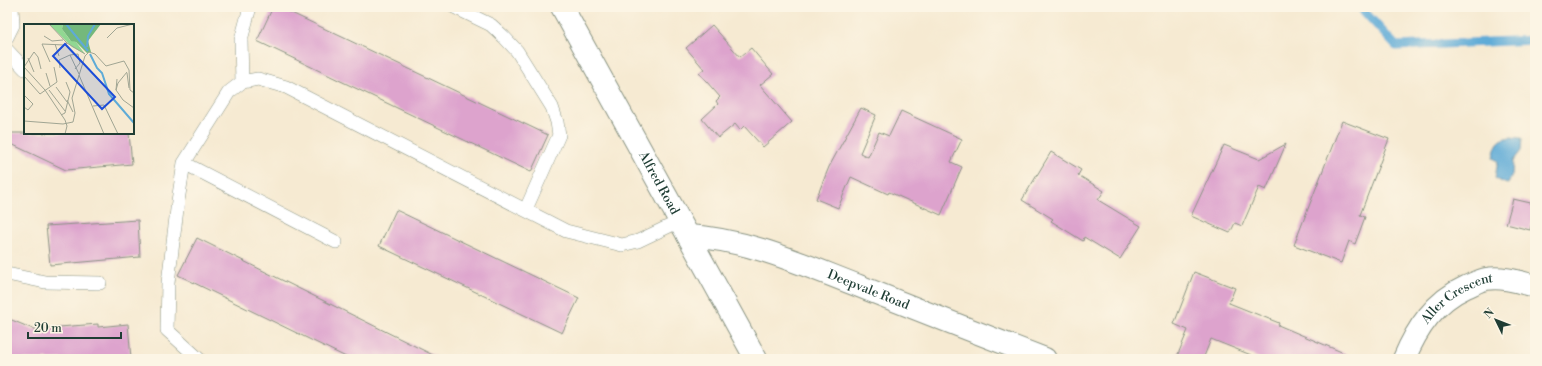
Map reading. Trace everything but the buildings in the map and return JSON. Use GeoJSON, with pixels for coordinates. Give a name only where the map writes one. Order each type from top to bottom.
{"type":"FeatureCollection","features":[{"type":"Feature","properties":{"kind":"street","name":"Alfred Road"},"geometry":{"type":"LineString","coordinates":[[562,7],[756,359]]}},
{"type":"Feature","properties":{"kind":"street","name":"Deepvale Road"},"geometry":{"type":"LineString","coordinates":[[684,229],[786,258],[1045,359]]}},
{"type":"Feature","properties":{"kind":"street","name":"Aller Crescent"},"geometry":{"type":"LineString","coordinates":[[1404,359],[1413,338],[1426,317],[1442,302],[1457,291],[1486,279],[1500,278],[1535,286]]}},
{"type":"Feature","properties":{"kind":"lane"},"geometry":{"type":"LineString","coordinates":[[7,37],[13,25],[12,7]]}},
{"type":"Feature","properties":{"kind":"lane"},"geometry":{"type":"LineString","coordinates":[[242,82],[241,40],[250,7]]}},
{"type":"Feature","properties":{"kind":"lane"},"geometry":{"type":"LineString","coordinates":[[454,7],[491,25],[504,37],[516,51],[548,101],[557,122],[559,135],[526,209]]}},
{"type":"Feature","properties":{"kind":"lane"},"geometry":{"type":"LineString","coordinates":[[7,50],[24,68]]}},
{"type":"Feature","properties":{"kind":"lane"},"geometry":{"type":"LineString","coordinates":[[199,359],[167,330],[168,283],[178,201],[184,163],[229,92],[242,82],[258,79],[286,87],[526,209],[566,231],[622,245],[684,229]]}},
{"type":"Feature","properties":{"kind":"lane"},"geometry":{"type":"LineString","coordinates":[[184,163],[336,242]]}},
{"type":"Feature","properties":{"kind":"lane"},"geometry":{"type":"LineString","coordinates":[[7,274],[44,282],[100,283]]}},
{"type":"Feature","properties":{"kind":"water"},"geometry":{"type":"Polygon","coordinates":[[[1505,138],[1522,138],[1521,151],[1513,161],[1512,175],[1508,183],[1502,182],[1495,178],[1498,161],[1493,158],[1497,144],[1505,138]]]}},
{"type":"Feature","properties":{"kind":"waterway"},"geometry":{"type":"LineString","coordinates":[[1360,7],[1396,46],[1535,40]]}}]}
